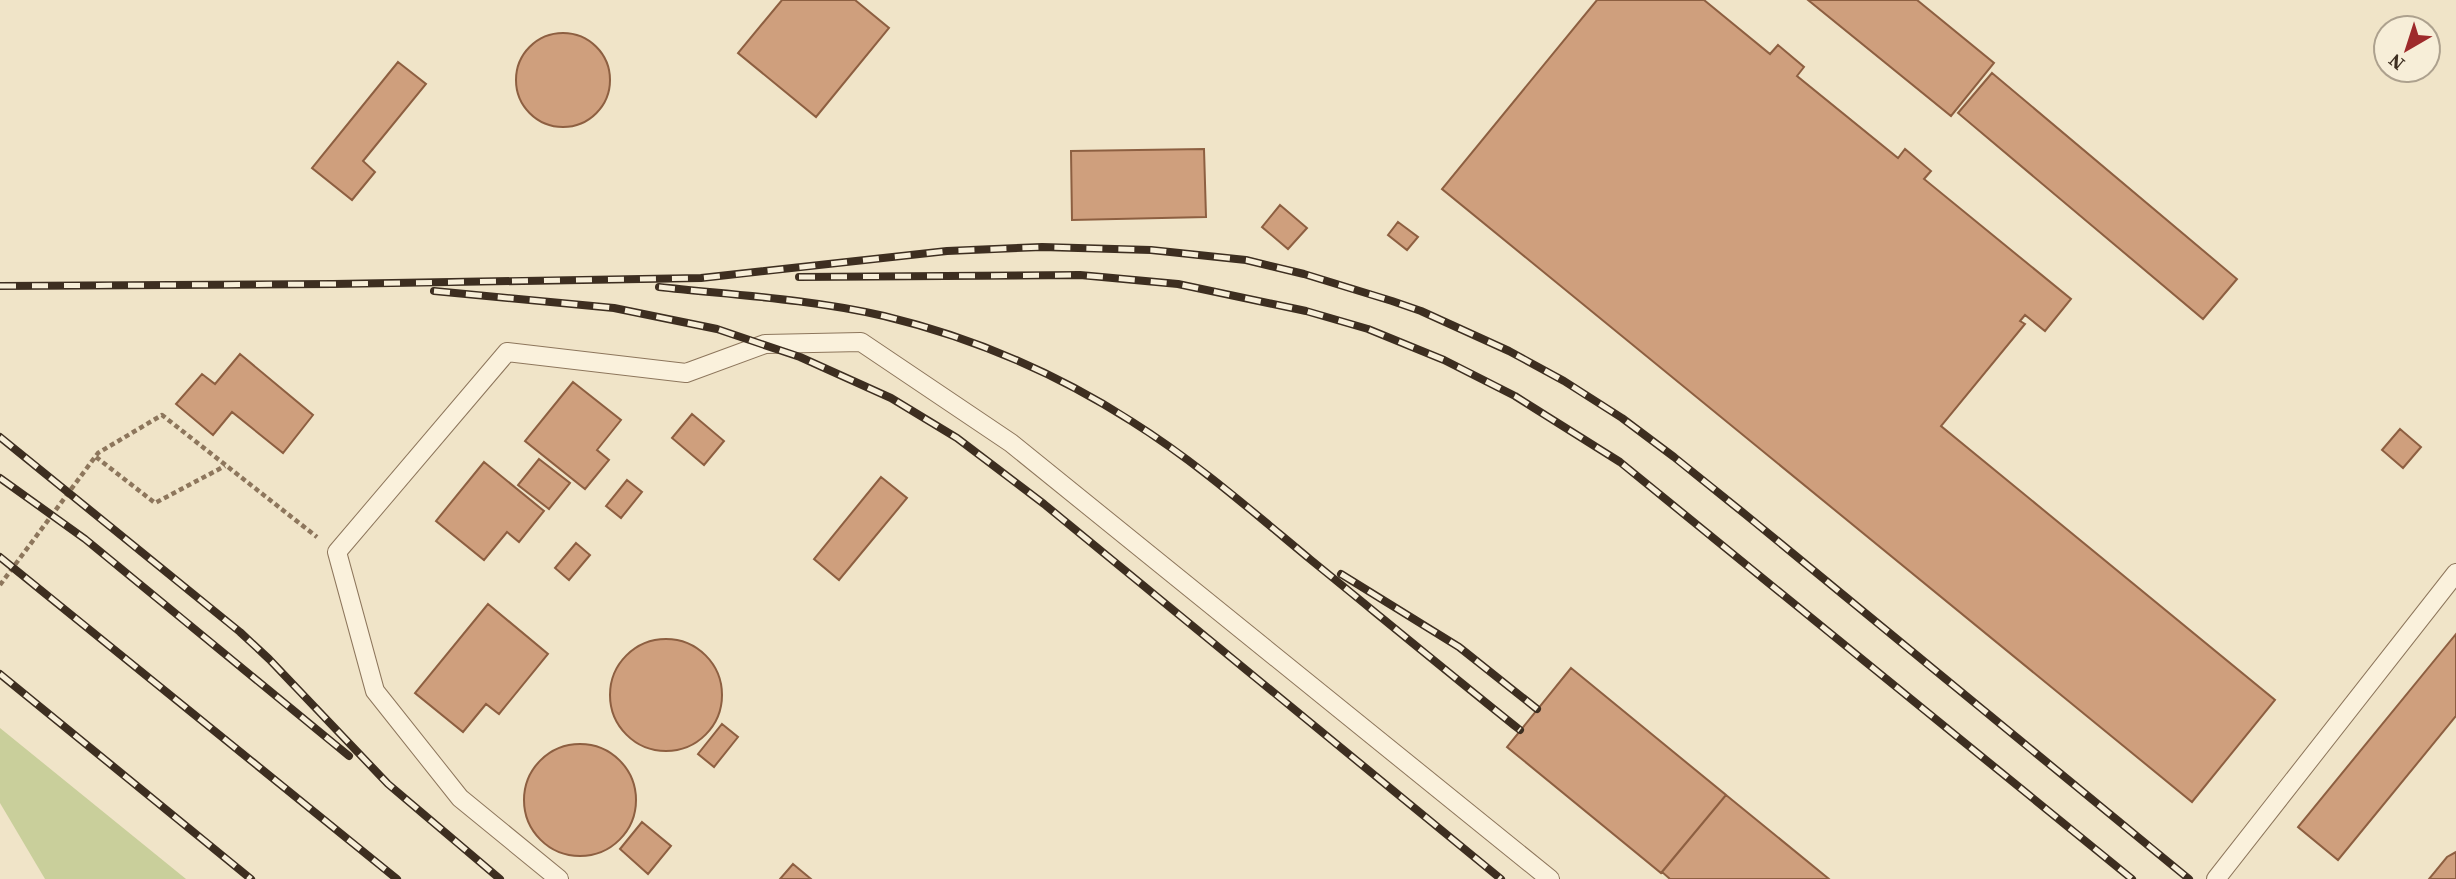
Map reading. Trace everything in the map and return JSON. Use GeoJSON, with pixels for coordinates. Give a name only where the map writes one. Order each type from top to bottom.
{"type":"FeatureCollection","features":[{"type":"Feature","properties":{"kind":"lane"},"geometry":{"type":"LineString","coordinates":[[559,879],[460,798],[375,691],[337,552],[507,352],[686,373],[765,344],[861,342],[1011,443],[1550,879]]}},
{"type":"Feature","properties":{"kind":"lane"},"geometry":{"type":"LineString","coordinates":[[2216,879],[2456,573]]}},
{"type":"Feature","properties":{"kind":"path"},"geometry":{"type":"LineString","coordinates":[[0,585],[98,453],[162,415],[337,552]]}},
{"type":"Feature","properties":{"kind":"path"},"geometry":{"type":"LineString","coordinates":[[96,457],[155,503],[225,466]]}},
{"type":"Feature","properties":{"kind":"green space"},"geometry":{"type":"Polygon","coordinates":[[[0,728],[186,879],[45,879],[0,803],[0,728]]]}},
{"type":"Feature","properties":{"kind":"building"},"geometry":{"type":"Polygon","coordinates":[[[782,0],[855,0],[889,28],[816,117],[738,53],[782,0]]]}},
{"type":"Feature","properties":{"kind":"building"},"geometry":{"type":"Polygon","coordinates":[[[1597,0],[1704,0],[1770,54],[1778,45],[1804,67],[1797,76],[1898,158],[1905,149],[1931,171],[1924,179],[2071,299],[2045,331],[2025,315],[2020,321],[2025,324],[1941,426],[2275,700],[2192,802],[1442,189],[1597,0]]]}},
{"type":"Feature","properties":{"kind":"building"},"geometry":{"type":"Polygon","coordinates":[[[1808,0],[1917,0],[1994,63],[1951,116],[1808,0]]]}},
{"type":"Feature","properties":{"kind":"building"},"geometry":{"type":"Polygon","coordinates":[[[563,33],[581,37],[596,47],[606,62],[610,80],[606,98],[596,113],[581,123],[563,127],[545,123],[530,113],[520,98],[516,80],[520,62],[530,47],[545,37],[563,33]]]}},
{"type":"Feature","properties":{"kind":"building"},"geometry":{"type":"Polygon","coordinates":[[[398,62],[426,84],[363,161],[375,172],[352,200],[312,168],[398,62]]]}},
{"type":"Feature","properties":{"kind":"building"},"geometry":{"type":"Polygon","coordinates":[[[1992,73],[2237,279],[2203,319],[1958,113],[1992,73]]]}},
{"type":"Feature","properties":{"kind":"building"},"geometry":{"type":"Polygon","coordinates":[[[1204,149],[1206,217],[1072,220],[1071,151],[1204,149]]]}},
{"type":"Feature","properties":{"kind":"building"},"geometry":{"type":"Polygon","coordinates":[[[1280,205],[1307,228],[1288,249],[1262,227],[1280,205]]]}},
{"type":"Feature","properties":{"kind":"building"},"geometry":{"type":"Polygon","coordinates":[[[1398,222],[1418,237],[1407,250],[1388,235],[1398,222]]]}},
{"type":"Feature","properties":{"kind":"building"},"geometry":{"type":"Polygon","coordinates":[[[240,354],[313,415],[283,453],[232,412],[213,435],[176,404],[202,374],[215,384],[240,354]]]}},
{"type":"Feature","properties":{"kind":"building"},"geometry":{"type":"Polygon","coordinates":[[[573,382],[621,420],[597,450],[609,460],[585,489],[525,441],[573,382]]]}},
{"type":"Feature","properties":{"kind":"building"},"geometry":{"type":"Polygon","coordinates":[[[692,414],[724,441],[704,465],[672,438],[692,414]]]}},
{"type":"Feature","properties":{"kind":"building"},"geometry":{"type":"Polygon","coordinates":[[[2400,429],[2421,447],[2403,468],[2382,450],[2400,429]]]}},
{"type":"Feature","properties":{"kind":"building"},"geometry":{"type":"Polygon","coordinates":[[[539,459],[570,483],[549,509],[518,485],[539,459]]]}},
{"type":"Feature","properties":{"kind":"building"},"geometry":{"type":"Polygon","coordinates":[[[484,462],[544,511],[519,542],[507,532],[484,560],[436,521],[484,462]]]}},
{"type":"Feature","properties":{"kind":"building"},"geometry":{"type":"Polygon","coordinates":[[[881,477],[907,498],[839,580],[814,559],[881,477]]]}},
{"type":"Feature","properties":{"kind":"building"},"geometry":{"type":"Polygon","coordinates":[[[627,480],[642,492],[621,518],[606,506],[627,480]]]}},
{"type":"Feature","properties":{"kind":"building"},"geometry":{"type":"Polygon","coordinates":[[[576,543],[590,555],[569,580],[555,568],[576,543]]]}},
{"type":"Feature","properties":{"kind":"building"},"geometry":{"type":"Polygon","coordinates":[[[488,604],[548,654],[499,714],[486,704],[463,732],[415,693],[488,604]]]}},
{"type":"Feature","properties":{"kind":"building"},"geometry":{"type":"Polygon","coordinates":[[[2456,634],[2456,716],[2338,860],[2298,827],[2456,634]]]}},
{"type":"Feature","properties":{"kind":"building"},"geometry":{"type":"Polygon","coordinates":[[[666,639],[687,643],[705,656],[718,674],[722,695],[718,716],[705,734],[687,747],[666,751],[645,747],[627,734],[614,716],[610,695],[614,674],[627,656],[645,643],[666,639]]]}},
{"type":"Feature","properties":{"kind":"building"},"geometry":{"type":"Polygon","coordinates":[[[1571,668],[1726,795],[1661,873],[1507,747],[1571,668]]]}},
{"type":"Feature","properties":{"kind":"building"},"geometry":{"type":"Polygon","coordinates":[[[722,724],[738,737],[714,767],[698,754],[722,724]]]}},
{"type":"Feature","properties":{"kind":"building"},"geometry":{"type":"Polygon","coordinates":[[[580,744],[601,748],[620,760],[632,779],[636,800],[632,821],[620,840],[601,852],[580,856],[559,852],[540,840],[528,821],[524,800],[528,779],[540,760],[559,748],[580,744]]]}},
{"type":"Feature","properties":{"kind":"building"},"geometry":{"type":"Polygon","coordinates":[[[1726,795],[1829,879],[1670,879],[1662,872],[1726,795]]]}},
{"type":"Feature","properties":{"kind":"building"},"geometry":{"type":"Polygon","coordinates":[[[642,822],[671,846],[648,874],[620,849],[642,822]]]}},
{"type":"Feature","properties":{"kind":"building"},"geometry":{"type":"Polygon","coordinates":[[[2456,852],[2456,879],[2429,879],[2447,857],[2456,852]]]}},
{"type":"Feature","properties":{"kind":"building"},"geometry":{"type":"Polygon","coordinates":[[[793,864],[811,879],[780,879],[793,864]]]}},
{"type":"Feature","properties":{"kind":"railway"},"geometry":{"type":"LineString","coordinates":[[0,286],[701,278],[947,251],[1042,247],[1151,250],[1246,260],[1304,274],[1421,311],[1509,351],[1564,381],[1622,418],[1746,515],[2189,879]]}},
{"type":"Feature","properties":{"kind":"railway"},"geometry":{"type":"LineString","coordinates":[[799,277],[1080,275],[1178,284],[1306,311],[1368,329],[1444,360],[1515,396],[1620,462],[2132,879]]}},
{"type":"Feature","properties":{"kind":"railway"},"geometry":{"type":"LineString","coordinates":[[659,287],[800,301],[884,316],[981,346],[1073,387],[1155,436],[1201,470],[1520,730]]}},
{"type":"Feature","properties":{"kind":"railway"},"geometry":{"type":"LineString","coordinates":[[434,291],[614,308],[717,329],[800,357],[891,398],[957,438],[1044,504],[1501,879]]}},
{"type":"Feature","properties":{"kind":"railway"},"geometry":{"type":"LineString","coordinates":[[0,437],[240,632],[388,784],[500,879]]}},
{"type":"Feature","properties":{"kind":"railway"},"geometry":{"type":"LineString","coordinates":[[0,478],[85,539],[349,756]]}},
{"type":"Feature","properties":{"kind":"railway"},"geometry":{"type":"LineString","coordinates":[[0,557],[397,879]]}},
{"type":"Feature","properties":{"kind":"railway"},"geometry":{"type":"LineString","coordinates":[[1341,574],[1459,647],[1537,709]]}},
{"type":"Feature","properties":{"kind":"railway"},"geometry":{"type":"LineString","coordinates":[[0,674],[251,879]]}}]}
